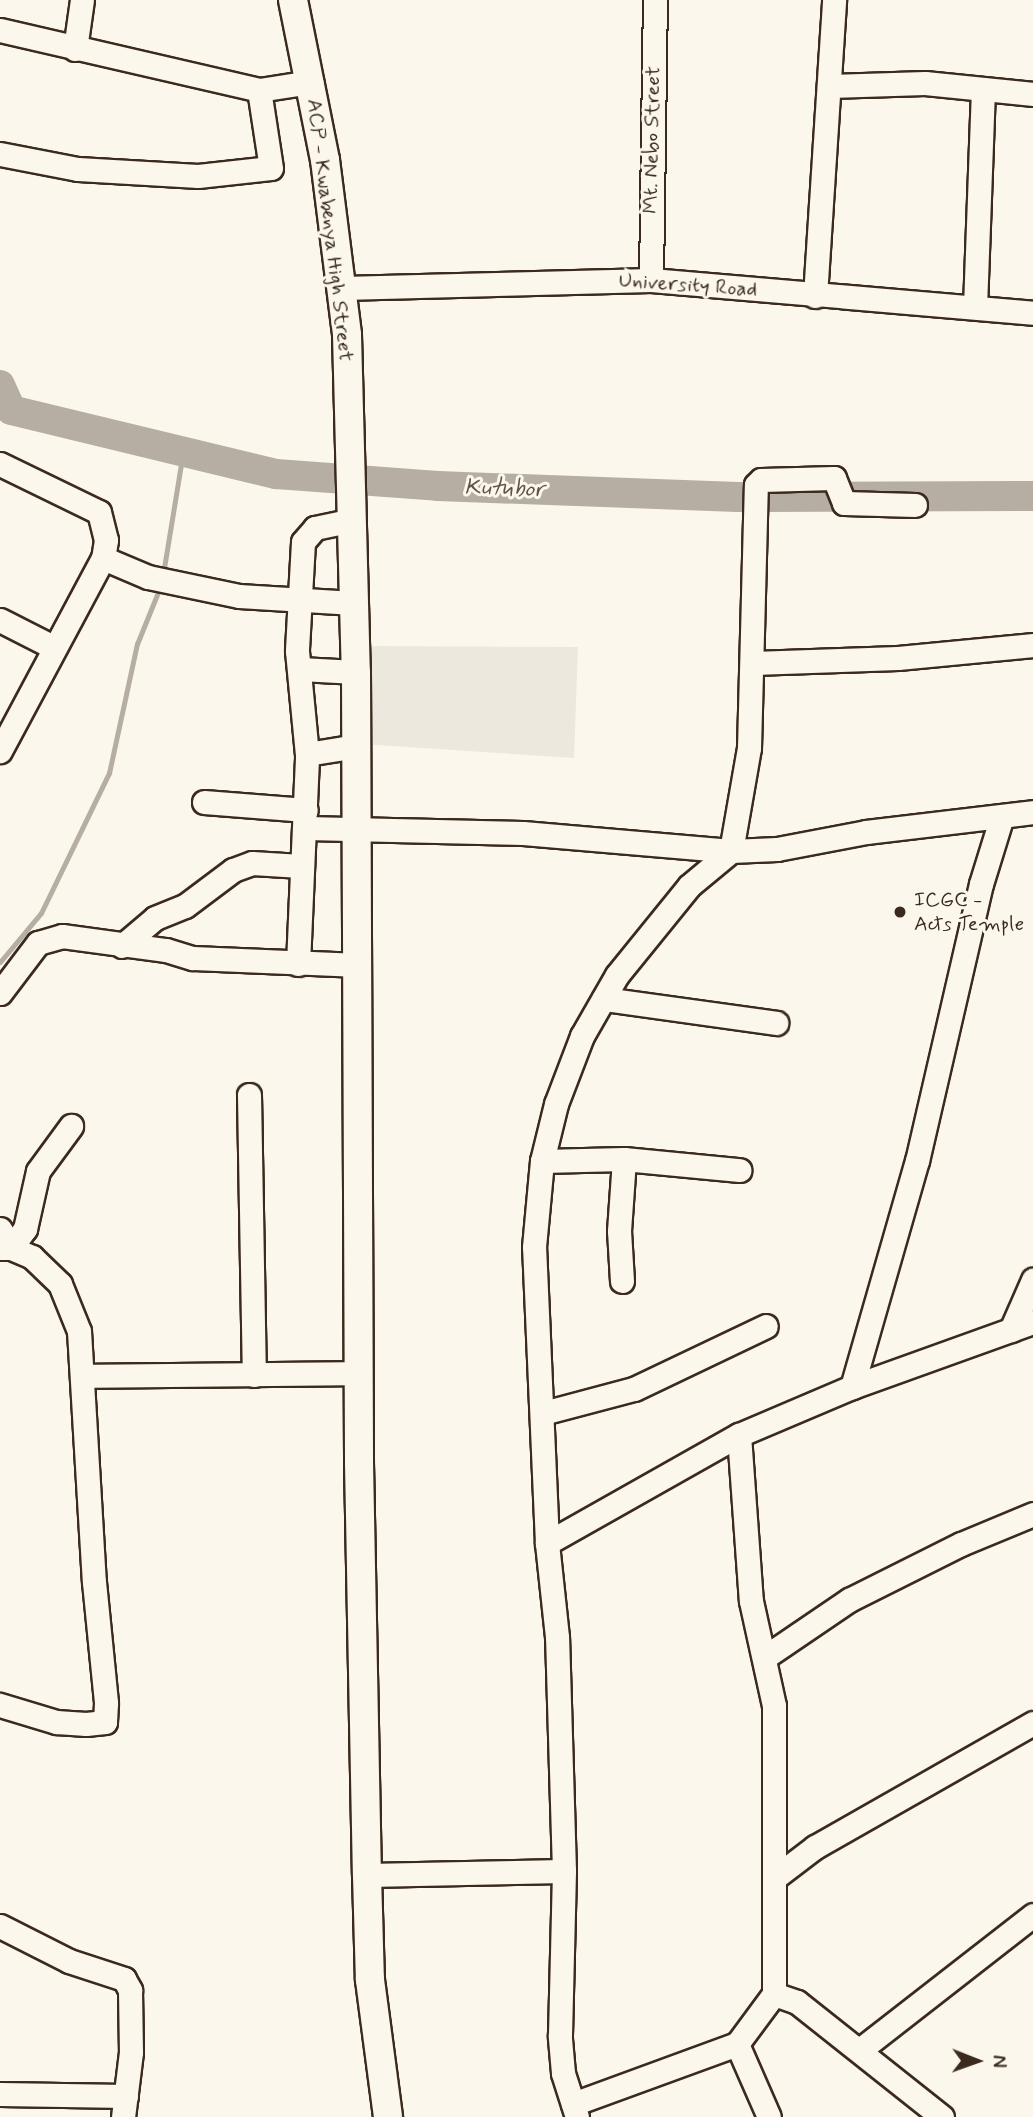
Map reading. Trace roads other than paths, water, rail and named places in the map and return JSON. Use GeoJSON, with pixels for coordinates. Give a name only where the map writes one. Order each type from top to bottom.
{"type":"FeatureCollection","features":[{"type":"Feature","properties":{"kind":"main road","name":"ACP - Kwabenya High Street"},"geometry":{"type":"LineString","coordinates":[[293,0],[311,82],[342,288],[351,462],[357,746],[360,1373],[367,1875],[370,1980],[388,2117]]}},
{"type":"Feature","properties":{"kind":"street"},"geometry":{"type":"LineString","coordinates":[[75,49],[82,0]]}},
{"type":"Feature","properties":{"kind":"street","name":"Mt. Nebo Street"},"geometry":{"type":"LineString","coordinates":[[650,280],[654,0]]}},
{"type":"Feature","properties":{"kind":"street"},"geometry":{"type":"LineString","coordinates":[[815,296],[834,0]]}},
{"type":"Feature","properties":{"kind":"street"},"geometry":{"type":"LineString","coordinates":[[0,30],[259,90],[311,82]]}},
{"type":"Feature","properties":{"kind":"street"},"geometry":{"type":"LineString","coordinates":[[830,86],[925,83],[1033,94]]}},
{"type":"Feature","properties":{"kind":"street"},"geometry":{"type":"LineString","coordinates":[[975,307],[983,89]]}},
{"type":"Feature","properties":{"kind":"street"},"geometry":{"type":"LineString","coordinates":[[0,154],[78,169],[198,176],[271,168],[259,90]]}},
{"type":"Feature","properties":{"kind":"street","name":"University Road"},"geometry":{"type":"LineString","coordinates":[[342,288],[650,280],[1033,313]]}},
{"type":"Feature","properties":{"kind":"street"},"geometry":{"type":"LineString","coordinates":[[0,464],[99,512],[105,524],[103,558],[53,647],[0,751]]}},
{"type":"Feature","properties":{"kind":"street"},"geometry":{"type":"LineString","coordinates":[[738,1435],[748,1576],[774,1706],[777,1876],[774,1994],[737,2044],[575,2111],[563,2073],[560,2035],[564,1871],[557,1637],[547,1543],[534,1247],[542,1161],[556,1104],[582,1036],[604,999],[647,936],[689,886],[731,851],[749,748],[755,494],[761,480],[834,478],[844,503],[915,505]]}},
{"type":"Feature","properties":{"kind":"street"},"geometry":{"type":"LineString","coordinates":[[298,964],[307,754],[296,602],[303,542],[315,528],[352,507]]}},
{"type":"Feature","properties":{"kind":"street"},"geometry":{"type":"LineString","coordinates":[[103,558],[148,577],[171,582],[296,602],[354,603]]}},
{"type":"Feature","properties":{"kind":"street"},"geometry":{"type":"LineString","coordinates":[[0,620],[53,647]]}},
{"type":"Feature","properties":{"kind":"street"},"geometry":{"type":"LineString","coordinates":[[753,663],[898,659],[1033,645]]}},
{"type":"Feature","properties":{"kind":"street"},"geometry":{"type":"LineString","coordinates":[[300,669],[356,672]]}},
{"type":"Feature","properties":{"kind":"street"},"geometry":{"type":"LineString","coordinates":[[307,754],[357,746]]}},
{"type":"Feature","properties":{"kind":"street"},"geometry":{"type":"LineString","coordinates":[[204,802],[357,827],[523,833],[731,851],[777,849],[866,832],[1033,812]]}},
{"type":"Feature","properties":{"kind":"street"},"geometry":{"type":"LineString","coordinates":[[852,1387],[917,1161],[981,884],[1002,816]]}},
{"type":"Feature","properties":{"kind":"street"},"geometry":{"type":"LineString","coordinates":[[122,946],[155,918],[185,906],[233,870],[252,863],[301,866]]}},
{"type":"Feature","properties":{"kind":"street"},"geometry":{"type":"LineString","coordinates":[[0,993],[24,957],[49,937],[78,936],[122,946],[166,950],[193,958],[359,965]]}},
{"type":"Feature","properties":{"kind":"street"},"geometry":{"type":"LineString","coordinates":[[604,999],[776,1023]]}},
{"type":"Feature","properties":{"kind":"street"},"geometry":{"type":"LineString","coordinates":[[249,1096],[254,1375]]}},
{"type":"Feature","properties":{"kind":"street"},"geometry":{"type":"LineString","coordinates":[[4,1242],[25,1229],[38,1171],[72,1126]]}},
{"type":"Feature","properties":{"kind":"street"},"geometry":{"type":"LineString","coordinates":[[542,1161],[624,1159],[739,1170]]}},
{"type":"Feature","properties":{"kind":"street"},"geometry":{"type":"LineString","coordinates":[[622,1281],[619,1231],[624,1159]]}},
{"type":"Feature","properties":{"kind":"street"},"geometry":{"type":"LineString","coordinates":[[0,1705],[56,1722],[105,1721],[79,1331],[60,1284],[32,1257],[4,1242]]}},
{"type":"Feature","properties":{"kind":"street"},"geometry":{"type":"LineString","coordinates":[[1011,1330],[1033,1280]]}},
{"type":"Feature","properties":{"kind":"street"},"geometry":{"type":"LineString","coordinates":[[547,1543],[738,1435],[852,1387],[1033,1322]]}},
{"type":"Feature","properties":{"kind":"street"},"geometry":{"type":"LineString","coordinates":[[543,1413],[634,1390],[766,1326]]}},
{"type":"Feature","properties":{"kind":"street"},"geometry":{"type":"LineString","coordinates":[[82,1376],[360,1373]]}},
{"type":"Feature","properties":{"kind":"street"},"geometry":{"type":"LineString","coordinates":[[765,1657],[849,1600],[961,1544],[1033,1514]]}},
{"type":"Feature","properties":{"kind":"street"},"geometry":{"type":"LineString","coordinates":[[777,1876],[815,1847],[1033,1723]]}},
{"type":"Feature","properties":{"kind":"street"},"geometry":{"type":"LineString","coordinates":[[367,1875],[564,1871]]}},
{"type":"Feature","properties":{"kind":"street"},"geometry":{"type":"LineString","coordinates":[[861,2049],[1029,1924]]}},
{"type":"Feature","properties":{"kind":"street"},"geometry":{"type":"LineString","coordinates":[[0,1926],[69,1961],[124,1979],[130,1990],[125,2106],[0,2094]]}},
{"type":"Feature","properties":{"kind":"street"},"geometry":{"type":"LineString","coordinates":[[774,1994],[797,2002],[861,2049],[942,2117]]}},
{"type":"Feature","properties":{"kind":"street"},"geometry":{"type":"LineString","coordinates":[[737,2044],[769,2117]]}},
{"type":"Feature","properties":{"kind":"waterway","name":"Kutubor"},"geometry":{"type":"LineString","coordinates":[[0,385],[11,410],[276,474],[438,486],[738,497],[1033,496]]}},
{"type":"Feature","properties":{"kind":"waterway"},"geometry":{"type":"LineString","coordinates":[[163,574],[183,452]]}},
{"type":"Feature","properties":{"kind":"waterway"},"geometry":{"type":"LineString","coordinates":[[0,962],[41,913],[109,773],[137,644],[160,587]]}},
{"type":"Feature","properties":{"kind":"place","name":"ICGC - Acts Temple"},"geometry":{"type":"Point","coordinates":[900,912]}}]}
